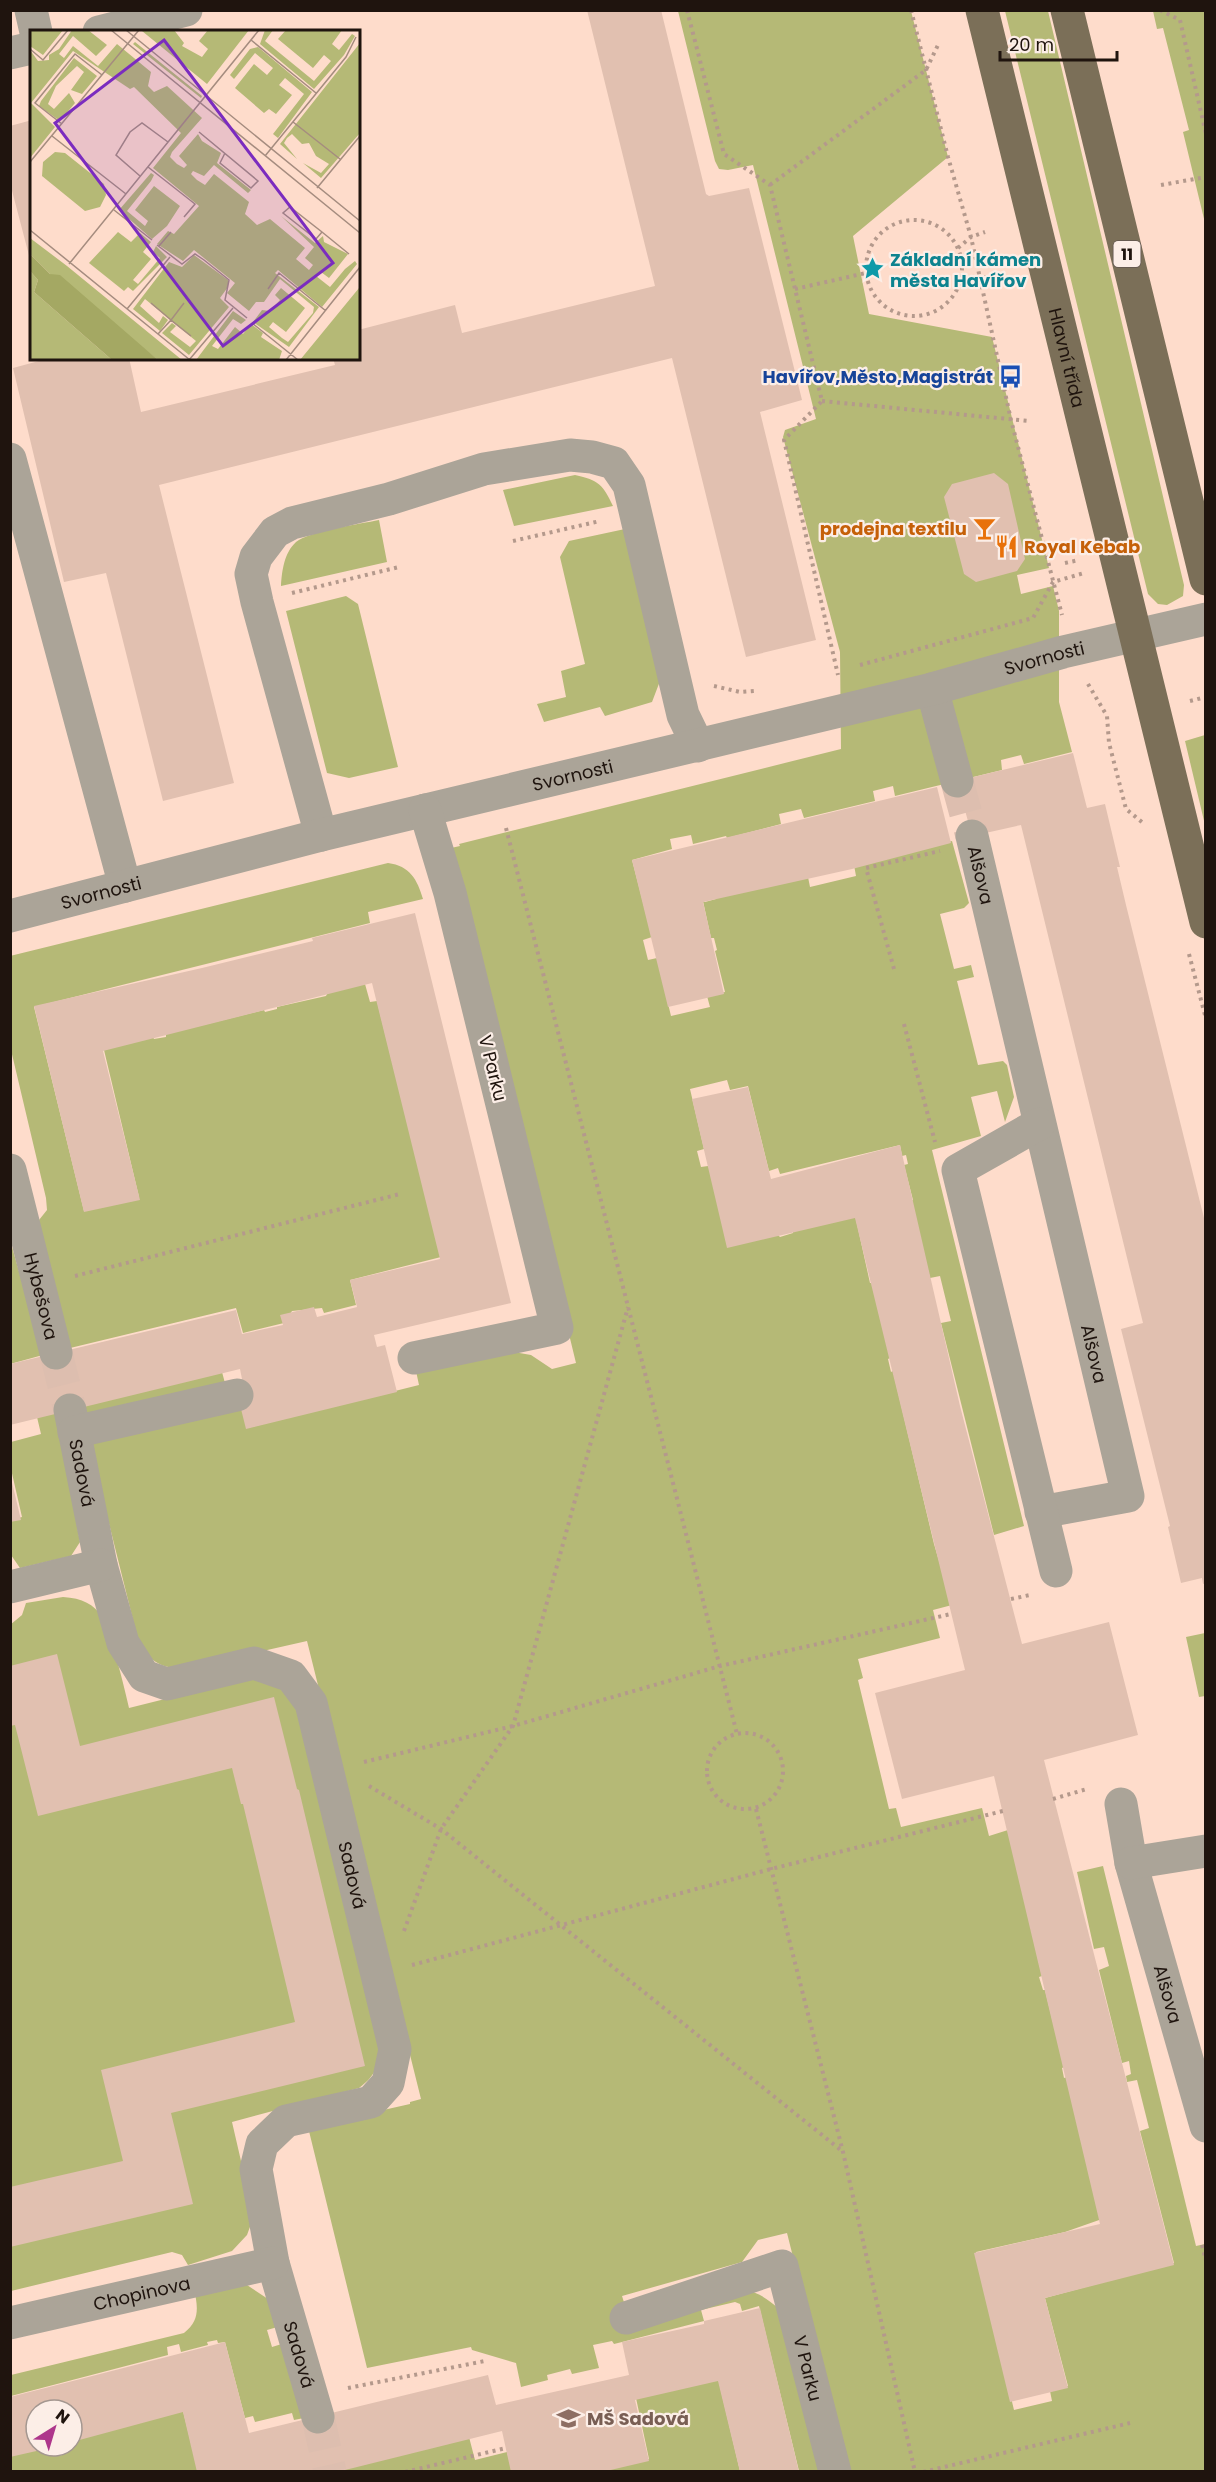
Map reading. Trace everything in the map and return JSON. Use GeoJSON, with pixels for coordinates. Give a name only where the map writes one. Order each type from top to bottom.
{"type":"FeatureCollection","features":[{"type":"Feature","properties":{"kind":"main road","name":"Hlavní třída"},"geometry":{"type":"LineString","coordinates":[[982,10],[1206,922]]}},
{"type":"Feature","properties":{"kind":"main road","name":"11"},"geometry":{"type":"LineString","coordinates":[[1067,10],[1206,579]]}},
{"type":"Feature","properties":{"kind":"street"},"geometry":{"type":"LineString","coordinates":[[31,10],[36,30]]}},
{"type":"Feature","properties":{"kind":"street"},"geometry":{"type":"LineString","coordinates":[[107,30],[186,10]]}},
{"type":"Feature","properties":{"kind":"street"},"geometry":{"type":"LineString","coordinates":[[10,53],[30,48]]}},
{"type":"Feature","properties":{"kind":"street"},"geometry":{"type":"LineString","coordinates":[[321,835],[257,602],[251,574],[255,557],[275,532],[292,523],[389,499],[484,469],[570,455],[592,457],[614,464],[629,485],[683,715],[698,746]]}},
{"type":"Feature","properties":{"kind":"street"},"geometry":{"type":"LineString","coordinates":[[10,459],[124,886]]}},
{"type":"Feature","properties":{"kind":"street"},"geometry":{"type":"LineString","coordinates":[[1135,636],[1206,619]]}},
{"type":"Feature","properties":{"kind":"street","name":"Svornosti"},"geometry":{"type":"LineString","coordinates":[[10,916],[321,835],[932,689],[1063,652],[1135,636]]}},
{"type":"Feature","properties":{"kind":"street"},"geometry":{"type":"LineString","coordinates":[[932,689],[957,781]]}},
{"type":"Feature","properties":{"kind":"street","name":"V Parku"},"geometry":{"type":"LineString","coordinates":[[414,1358],[557,1328],[450,893],[425,810]]}},
{"type":"Feature","properties":{"kind":"street","name":"Alšova"},"geometry":{"type":"LineString","coordinates":[[972,839],[1128,1496],[1041,1512]]}},
{"type":"Feature","properties":{"kind":"street"},"geometry":{"type":"LineString","coordinates":[[1040,1124],[958,1170],[1056,1571]]}},
{"type":"Feature","properties":{"kind":"street","name":"Hybešova"},"geometry":{"type":"LineString","coordinates":[[10,1170],[56,1353]]}},
{"type":"Feature","properties":{"kind":"street","name":"Sadová"},"geometry":{"type":"LineString","coordinates":[[237,1395],[72,1421],[101,1565],[123,1643],[144,1676],[167,1684],[254,1663],[291,1676],[310,1703],[334,1769],[383,1972],[394,2049],[387,2083],[371,2102],[286,2121],[262,2144],[256,2169],[273,2263],[315,2406]]}},
{"type":"Feature","properties":{"kind":"street"},"geometry":{"type":"LineString","coordinates":[[10,1587],[101,1565]]}},
{"type":"Feature","properties":{"kind":"street","name":"Alšova"},"geometry":{"type":"LineString","coordinates":[[1121,1803],[1131,1863],[1206,2126]]}},
{"type":"Feature","properties":{"kind":"street"},"geometry":{"type":"LineString","coordinates":[[1131,1863],[1206,1851]]}},
{"type":"Feature","properties":{"kind":"street","name":"Chopinova"},"geometry":{"type":"LineString","coordinates":[[10,2323],[273,2263]]}},
{"type":"Feature","properties":{"kind":"street","name":"V Parku"},"geometry":{"type":"LineString","coordinates":[[626,2318],[782,2266],[835,2472]]}},
{"type":"Feature","properties":{"kind":"path"},"geometry":{"type":"LineString","coordinates":[[687,10],[724,154],[770,185],[822,401]]}},
{"type":"Feature","properties":{"kind":"path"},"geometry":{"type":"LineString","coordinates":[[911,10],[971,237],[1011,420],[1062,619]]}},
{"type":"Feature","properties":{"kind":"path"},"geometry":{"type":"LineString","coordinates":[[1160,10],[1180,20],[1206,134]]}},
{"type":"Feature","properties":{"kind":"path"},"geometry":{"type":"LineString","coordinates":[[770,185],[926,70],[939,43]]}},
{"type":"Feature","properties":{"kind":"path"},"geometry":{"type":"LineString","coordinates":[[1161,185],[1206,177]]}},
{"type":"Feature","properties":{"kind":"path"},"geometry":{"type":"LineString","coordinates":[[908,220],[922,220],[936,225],[949,235],[958,248],[962,262],[962,277],[957,291],[948,303],[935,311],[921,316],[905,316],[879,302],[870,288],[866,273],[867,256],[873,241],[894,224],[908,220]]}},
{"type":"Feature","properties":{"kind":"path"},"geometry":{"type":"LineString","coordinates":[[958,248],[971,237],[985,232]]}},
{"type":"Feature","properties":{"kind":"path"},"geometry":{"type":"LineString","coordinates":[[795,289],[866,273]]}},
{"type":"Feature","properties":{"kind":"path"},"geometry":{"type":"LineString","coordinates":[[962,277],[996,277]]}},
{"type":"Feature","properties":{"kind":"path"},"geometry":{"type":"LineString","coordinates":[[822,401],[1029,421]]}},
{"type":"Feature","properties":{"kind":"path"},"geometry":{"type":"LineString","coordinates":[[822,401],[784,440],[847,709]]}},
{"type":"Feature","properties":{"kind":"path"},"geometry":{"type":"LineString","coordinates":[[513,541],[636,512]]}},
{"type":"Feature","properties":{"kind":"path"},"geometry":{"type":"LineString","coordinates":[[257,602],[399,567]]}},
{"type":"Feature","properties":{"kind":"path"},"geometry":{"type":"LineString","coordinates":[[826,674],[1033,618],[1053,582]]}},
{"type":"Feature","properties":{"kind":"path"},"geometry":{"type":"LineString","coordinates":[[1087,681],[1107,716]]}},
{"type":"Feature","properties":{"kind":"path"},"geometry":{"type":"LineString","coordinates":[[678,692],[711,686],[741,692],[759,691]]}},
{"type":"Feature","properties":{"kind":"path"},"geometry":{"type":"LineString","coordinates":[[497,793],[736,1734]]}},
{"type":"Feature","properties":{"kind":"path"},"geometry":{"type":"LineString","coordinates":[[894,969],[866,868],[972,839]]}},
{"type":"Feature","properties":{"kind":"path"},"geometry":{"type":"LineString","coordinates":[[904,1024],[937,1148]]}},
{"type":"Feature","properties":{"kind":"path"},"geometry":{"type":"LineString","coordinates":[[39,1285],[400,1194]]}},
{"type":"Feature","properties":{"kind":"path"},"geometry":{"type":"LineString","coordinates":[[383,1972],[441,1828],[513,1726],[628,1307]]}},
{"type":"Feature","properties":{"kind":"path"},"geometry":{"type":"LineString","coordinates":[[334,1769],[513,1726],[720,1666],[951,1614]]}},
{"type":"Feature","properties":{"kind":"path"},"geometry":{"type":"LineString","coordinates":[[750,1733],[762,1737],[773,1745],[780,1756],[783,1768],[782,1782],[777,1793],[767,1803],[756,1809],[743,1810],[731,1807],[712,1792],[708,1781],[709,1756],[725,1738],[736,1734],[750,1733]]}},
{"type":"Feature","properties":{"kind":"path"},"geometry":{"type":"LineString","coordinates":[[334,1769],[441,1828],[843,2152]]}},
{"type":"Feature","properties":{"kind":"path"},"geometry":{"type":"LineString","coordinates":[[756,1809],[843,2152],[915,2472]]}},
{"type":"Feature","properties":{"kind":"path"},"geometry":{"type":"LineString","coordinates":[[383,1972],[771,1869],[1003,1811]]}},
{"type":"Feature","properties":{"kind":"path"},"geometry":{"type":"LineString","coordinates":[[1202,2245],[1206,2261]]}},
{"type":"Feature","properties":{"kind":"path"},"geometry":{"type":"LineString","coordinates":[[315,2406],[485,2361]]}},
{"type":"Feature","properties":{"kind":"path"},"geometry":{"type":"LineString","coordinates":[[923,2472],[1130,2422]]}},
{"type":"Feature","properties":{"kind":"path"},"geometry":{"type":"LineString","coordinates":[[405,2472],[506,2448]]}},
{"type":"Feature","properties":{"kind":"green space"},"geometry":{"type":"Polygon","coordinates":[[[678,11],[911,11],[948,157],[853,236],[869,314],[992,337],[1049,568],[1017,575],[1021,594],[1053,586],[1059,611],[1059,702],[1072,752],[1024,764],[1021,755],[1001,760],[1002,770],[895,796],[893,786],[873,791],[875,801],[804,818],[801,809],[779,814],[781,824],[727,838],[726,836],[693,844],[691,835],[670,839],[672,849],[632,860],[652,937],[643,940],[648,960],[657,958],[671,1016],[710,1007],[707,996],[725,992],[715,951],[717,950],[714,938],[711,938],[703,901],[808,877],[810,887],[856,876],[854,865],[952,841],[969,903],[964,908],[940,914],[954,969],[971,965],[974,977],[957,981],[978,1065],[1003,1061],[1007,1065],[1014,1097],[1005,1122],[997,1091],[971,1097],[981,1136],[932,1150],[1024,1526],[994,1535],[941,1323],[951,1321],[940,1276],[930,1278],[911,1201],[913,1200],[904,1165],[908,1164],[906,1155],[902,1156],[900,1145],[780,1174],[778,1168],[769,1171],[748,1086],[730,1090],[727,1080],[690,1089],[704,1149],[697,1151],[701,1167],[708,1166],[780,1237],[793,1233],[793,1231],[855,1215],[890,1358],[888,1359],[891,1372],[893,1371],[934,1544],[952,1605],[933,1610],[940,1638],[858,1659],[863,1678],[858,1680],[889,1809],[896,1808],[901,1827],[982,1808],[989,1836],[1008,1830],[1042,1976],[1039,1977],[1043,1990],[1045,1990],[1064,2067],[1062,2068],[1064,2078],[1067,2077],[1102,2219],[1065,2232],[976,2252],[1014,2410],[1052,2401],[1050,2391],[1068,2386],[1045,2298],[1174,2263],[1140,2131],[1149,2128],[1137,2080],[1127,2082],[1126,2076],[1131,2074],[1129,2061],[1122,2063],[1099,1970],[1109,1966],[1104,1947],[1094,1949],[1077,1872],[1103,1866],[1196,2246],[1205,2244],[1205,2471],[847,2471],[787,2233],[758,2240],[742,2262],[622,2296],[628,2315],[744,2289],[759,2294],[775,2305],[779,2309],[822,2471],[799,2471],[759,2306],[742,2311],[740,2304],[735,2302],[701,2310],[704,2321],[614,2344],[612,2341],[593,2345],[599,2368],[572,2374],[570,2369],[547,2375],[548,2380],[521,2387],[516,2363],[472,2350],[471,2347],[367,2368],[308,2127],[410,2104],[410,2102],[421,2099],[307,1641],[183,1669],[166,1667],[150,1657],[137,1636],[80,1407],[222,1372],[229,1398],[239,1395],[247,1428],[419,1385],[416,1371],[508,1351],[531,1355],[552,1369],[576,1363],[451,848],[460,846],[459,844],[841,749],[840,652],[783,437],[785,430],[816,419],[753,165],[728,170],[719,169],[715,161],[678,11]]]}},
{"type":"Feature","properties":{"kind":"green space"},"geometry":{"type":"Polygon","coordinates":[[[1005,11],[1048,11],[1184,585],[1183,596],[1167,605],[1158,604],[1148,594],[1005,11]]]}},
{"type":"Feature","properties":{"kind":"green space"},"geometry":{"type":"Polygon","coordinates":[[[1153,11],[1205,11],[1205,223],[1183,132],[1189,130],[1163,28],[1157,29],[1153,11]]]}},
{"type":"Feature","properties":{"kind":"green space"},"geometry":{"type":"Polygon","coordinates":[[[575,475],[595,481],[606,493],[613,506],[514,526],[503,490],[575,475]]]}},
{"type":"Feature","properties":{"kind":"green space"},"geometry":{"type":"Polygon","coordinates":[[[379,520],[387,562],[281,586],[286,557],[296,542],[323,531],[379,520]]]}},
{"type":"Feature","properties":{"kind":"green space"},"geometry":{"type":"Polygon","coordinates":[[[625,529],[660,681],[652,702],[605,716],[600,707],[544,722],[537,704],[566,697],[561,671],[585,664],[560,557],[569,541],[625,529]]]}},
{"type":"Feature","properties":{"kind":"green space"},"geometry":{"type":"Polygon","coordinates":[[[346,596],[358,604],[398,767],[349,778],[327,773],[286,611],[346,596]]]}},
{"type":"Feature","properties":{"kind":"green space"},"geometry":{"type":"Polygon","coordinates":[[[1206,735],[1205,825],[1185,741],[1206,735]]]}},
{"type":"Feature","properties":{"kind":"green space"},"geometry":{"type":"Polygon","coordinates":[[[388,863],[402,867],[412,875],[423,899],[368,912],[370,923],[34,1007],[84,1211],[139,1197],[104,1050],[153,1037],[154,1039],[166,1037],[166,1034],[264,1010],[265,1012],[277,1009],[277,1007],[326,996],[328,992],[365,984],[370,1002],[377,1001],[441,1257],[350,1280],[356,1305],[324,1313],[322,1308],[292,1311],[284,1323],[243,1333],[236,1308],[66,1349],[39,1220],[47,1210],[46,1198],[11,1050],[10,956],[388,863]]]}},
{"type":"Feature","properties":{"kind":"green space"},"geometry":{"type":"Polygon","coordinates":[[[10,1240],[43,1355],[10,1364],[10,1240]]]}},
{"type":"Feature","properties":{"kind":"green space"},"geometry":{"type":"Polygon","coordinates":[[[56,1412],[80,1542],[71,1556],[20,1568],[11,1555],[10,1520],[22,1517],[11,1469],[11,1442],[41,1434],[37,1417],[56,1412]]]}},
{"type":"Feature","properties":{"kind":"green space"},"geometry":{"type":"Polygon","coordinates":[[[63,1597],[87,1603],[102,1616],[110,1634],[129,1708],[249,1678],[275,1683],[295,1700],[382,2041],[374,2073],[359,2088],[232,2122],[253,2213],[247,2235],[232,2251],[188,2265],[182,2255],[172,2252],[11,2291],[10,1625],[22,1615],[26,1603],[63,1597]]]}},
{"type":"Feature","properties":{"kind":"green space"},"geometry":{"type":"Polygon","coordinates":[[[1205,1633],[1205,1696],[1199,1697],[1186,1637],[1205,1633]]]}},
{"type":"Feature","properties":{"kind":"green space"},"geometry":{"type":"Polygon","coordinates":[[[247,2285],[268,2299],[281,2326],[267,2330],[272,2347],[285,2343],[304,2418],[294,2420],[292,2413],[255,2422],[253,2416],[245,2418],[225,2342],[218,2343],[217,2340],[207,2342],[208,2345],[181,2352],[179,2344],[167,2347],[168,2355],[11,2396],[11,2375],[184,2333],[195,2319],[194,2289],[247,2285]]]}},
{"type":"Feature","properties":{"kind":"green space"},"geometry":{"type":"Polygon","coordinates":[[[718,2378],[740,2471],[597,2472],[649,2459],[636,2398],[718,2378]]]}},
{"type":"Feature","properties":{"kind":"green space"},"geometry":{"type":"Polygon","coordinates":[[[183,2411],[198,2471],[11,2471],[10,2456],[24,2452],[24,2458],[84,2458],[84,2437],[183,2411]]]}},
{"type":"Feature","properties":{"kind":"green space"},"geometry":{"type":"Polygon","coordinates":[[[469,2437],[475,2460],[507,2452],[512,2471],[341,2470],[469,2437]]]}},
{"type":"Feature","properties":{"kind":"building"},"geometry":{"type":"Polygon","coordinates":[[[587,10],[661,10],[706,194],[709,196],[749,188],[802,400],[760,412],[816,640],[746,657],[672,358],[159,485],[234,783],[163,801],[106,573],[64,582],[13,368],[43,360],[129,360],[141,412],[335,365],[334,360],[360,360],[360,329],[455,305],[462,333],[655,286],[587,10]]]}},
{"type":"Feature","properties":{"kind":"building"},"geometry":{"type":"Polygon","coordinates":[[[30,121],[30,259],[10,183],[10,126],[30,121]]]}},
{"type":"Feature","properties":{"kind":"building","name":"prodejna textilu"},"geometry":{"type":"Polygon","coordinates":[[[994,473],[1008,484],[1025,559],[1017,571],[976,582],[964,574],[944,497],[952,484],[994,473]]]}},
{"type":"Feature","properties":{"kind":"building"},"geometry":{"type":"Polygon","coordinates":[[[1073,753],[1087,808],[1105,804],[1120,867],[1117,867],[1126,905],[1206,1226],[1206,1583],[1203,1584],[1202,1578],[1181,1583],[1168,1527],[1170,1526],[1121,1329],[1143,1323],[1021,825],[972,836],[957,781],[1073,753]]]}},
{"type":"Feature","properties":{"kind":"building"},"geometry":{"type":"Polygon","coordinates":[[[937,787],[951,843],[852,869],[703,902],[724,994],[668,1007],[632,860],[937,787]]]}},
{"type":"Feature","properties":{"kind":"building"},"geometry":{"type":"Polygon","coordinates":[[[415,913],[511,1303],[374,1335],[377,1347],[385,1345],[397,1392],[246,1429],[234,1381],[242,1379],[240,1369],[10,1425],[10,1364],[236,1310],[242,1334],[283,1325],[280,1315],[314,1307],[317,1317],[357,1307],[350,1280],[440,1259],[372,983],[103,1051],[140,1200],[84,1212],[34,1006],[313,941],[312,938],[415,913]]]}},
{"type":"Feature","properties":{"kind":"building"},"geometry":{"type":"Polygon","coordinates":[[[748,1087],[771,1179],[900,1145],[960,1406],[1022,1644],[1109,1622],[1138,1735],[1044,1760],[1174,2265],[1045,2298],[1068,2388],[1010,2402],[974,2253],[1100,2224],[994,1776],[902,1799],[875,1693],[965,1670],[855,1218],[727,1248],[692,1099],[748,1087]]]}},
{"type":"Feature","properties":{"kind":"building"},"geometry":{"type":"Polygon","coordinates":[[[10,1474],[21,1520],[10,1522],[10,1474]]]}},
{"type":"Feature","properties":{"kind":"building"},"geometry":{"type":"Polygon","coordinates":[[[57,1654],[80,1746],[274,1697],[299,1790],[365,2066],[171,2113],[193,2204],[10,2247],[10,2187],[123,2161],[101,2070],[295,2022],[243,1804],[241,1804],[232,1768],[38,1816],[15,1725],[10,1726],[10,1666],[57,1654]]]}},
{"type":"Feature","properties":{"kind":"building"},"geometry":{"type":"Polygon","coordinates":[[[760,2308],[799,2472],[740,2472],[718,2381],[635,2400],[649,2461],[602,2472],[511,2472],[502,2431],[337,2472],[197,2472],[183,2412],[84,2439],[84,2398],[24,2398],[24,2454],[10,2457],[10,2397],[225,2342],[249,2433],[488,2375],[496,2405],[629,2375],[622,2342],[704,2324],[704,2321],[760,2308]]]}},
{"type":"Feature","properties":{"kind":"tunnel"},"geometry":{"type":"LineString","coordinates":[[957,781],[972,836]]}},
{"type":"Feature","properties":{"kind":"tunnel"},"geometry":{"type":"LineString","coordinates":[[56,1353],[70,1410]]}},
{"type":"Feature","properties":{"kind":"tunnel"},"geometry":{"type":"LineString","coordinates":[[318,2417],[330,2472]]}},
{"type":"Feature","properties":{"kind":"place","name":"Základní kámen města Havířov"},"geometry":{"type":"Point","coordinates":[872,269]}},
{"type":"Feature","properties":{"kind":"place","name":"Havířov,Město,Magistrát"},"geometry":{"type":"Point","coordinates":[1011,376]}},
{"type":"Feature","properties":{"kind":"place","name":"prodejna textilu"},"geometry":{"type":"Point","coordinates":[985,528]}},
{"type":"Feature","properties":{"kind":"place","name":"Royal Kebab"},"geometry":{"type":"Point","coordinates":[1006,546]}},
{"type":"Feature","properties":{"kind":"place","name":"MŠ Sadová"},"geometry":{"type":"Point","coordinates":[569,2418]}}]}
